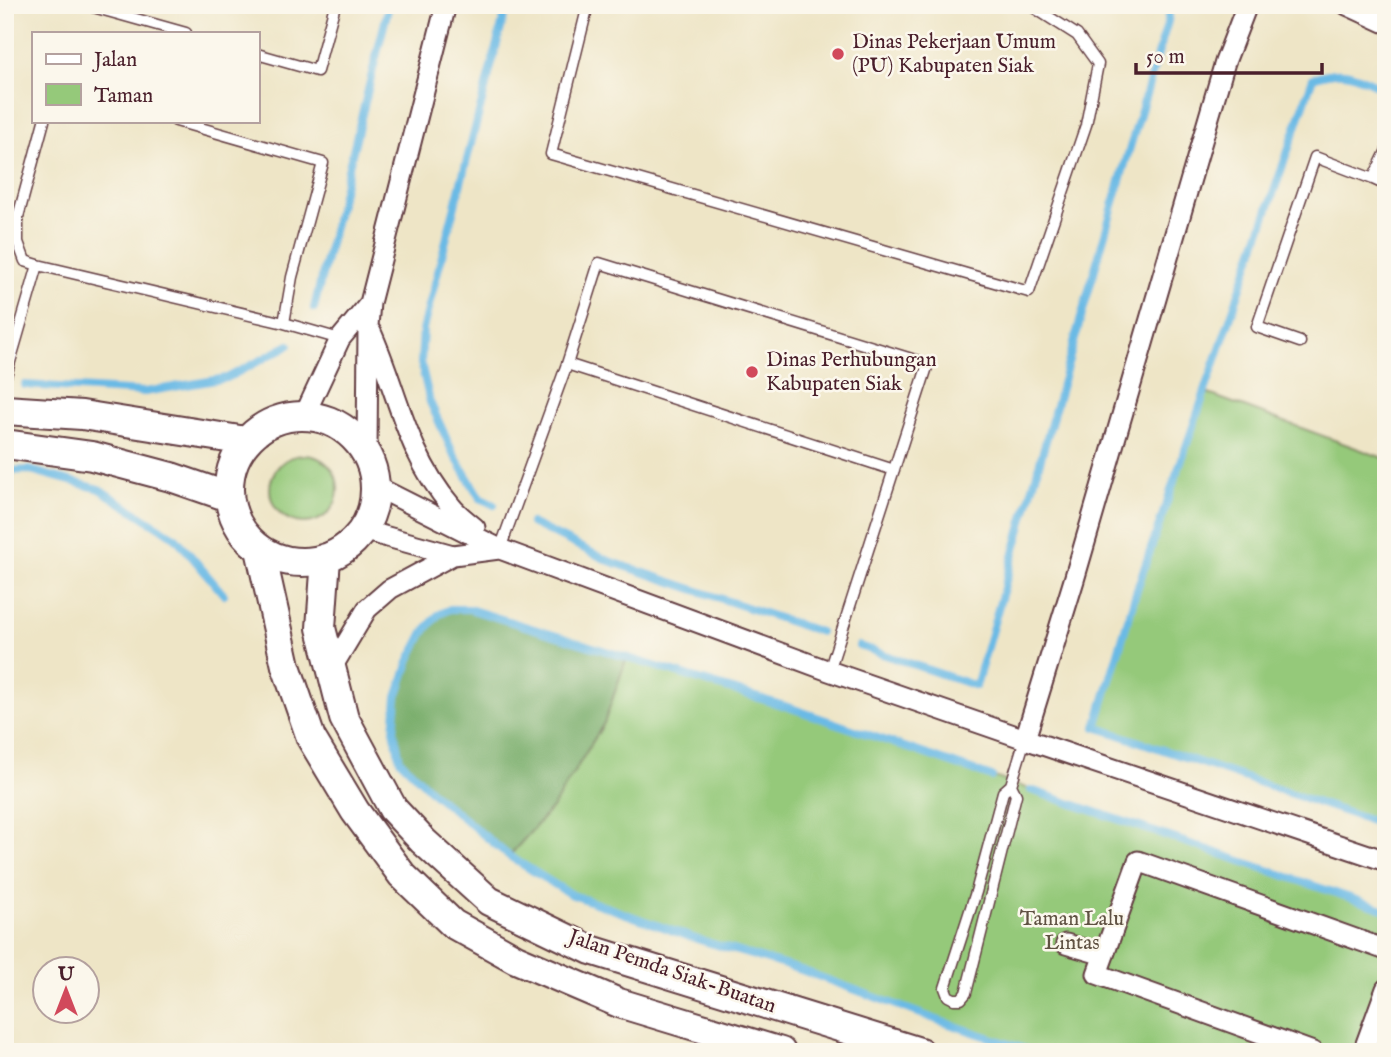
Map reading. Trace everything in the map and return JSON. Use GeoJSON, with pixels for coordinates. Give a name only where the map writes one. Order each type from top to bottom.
{"type":"FeatureCollection","features":[{"type":"Feature","properties":{"kind":"main road"},"geometry":{"type":"LineString","coordinates":[[5,410],[82,415],[246,441]]}},
{"type":"Feature","properties":{"kind":"main road"},"geometry":{"type":"LineString","coordinates":[[304,416],[323,419],[340,426],[355,438],[367,454],[373,469],[374,501],[362,530],[347,547],[326,558],[292,561],[276,557],[248,539],[239,526],[229,497],[229,481],[232,467],[246,441],[272,422],[287,417],[304,416]]}},
{"type":"Feature","properties":{"kind":"main road"},"geometry":{"type":"LineString","coordinates":[[5,444],[92,456],[171,477],[229,497]]}},
{"type":"Feature","properties":{"kind":"main road","name":"Jalan Pemda Siak-Buatan"},"geometry":{"type":"LineString","coordinates":[[260,549],[286,666],[311,738],[355,811],[411,883],[453,924],[516,959],[619,1003],[781,1052]]}},
{"type":"Feature","properties":{"kind":"main road","name":"Jalan Pemda Siak-Buatan"},"geometry":{"type":"LineString","coordinates":[[326,558],[321,628],[344,718],[393,809],[423,841],[489,901],[591,950],[919,1052]]}},
{"type":"Feature","properties":{"kind":"street"},"geometry":{"type":"LineString","coordinates":[[367,454],[370,303],[446,5]]}},
{"type":"Feature","properties":{"kind":"street"},"geometry":{"type":"LineString","coordinates":[[1025,740],[1225,62],[1247,5]]}},
{"type":"Feature","properties":{"kind":"street"},"geometry":{"type":"LineString","coordinates":[[1356,7],[1386,23]]}},
{"type":"Feature","properties":{"kind":"street"},"geometry":{"type":"LineString","coordinates":[[304,416],[340,339],[370,303]]}},
{"type":"Feature","properties":{"kind":"street"},"geometry":{"type":"LineString","coordinates":[[368,326],[383,359],[414,450],[451,507],[500,549]]}},
{"type":"Feature","properties":{"kind":"street"},"geometry":{"type":"LineString","coordinates":[[375,486],[500,549],[829,671],[1386,861]]}},
{"type":"Feature","properties":{"kind":"street"},"geometry":{"type":"LineString","coordinates":[[362,530],[453,555]]}},
{"type":"Feature","properties":{"kind":"street"},"geometry":{"type":"LineString","coordinates":[[331,669],[368,609],[390,589],[453,555],[500,549]]}},
{"type":"Feature","properties":{"kind":"street"},"geometry":{"type":"LineString","coordinates":[[1313,1052],[1097,974],[1138,861],[1386,950]]}},
{"type":"Feature","properties":{"kind":"street"},"geometry":{"type":"LineString","coordinates":[[1066,944],[1104,955]]}},
{"type":"Feature","properties":{"kind":"street"},"geometry":{"type":"LineString","coordinates":[[1363,1052],[1386,989]]}},
{"type":"Feature","properties":{"kind":"lane"},"geometry":{"type":"LineString","coordinates":[[86,5],[182,32]]}},
{"type":"Feature","properties":{"kind":"lane"},"geometry":{"type":"LineString","coordinates":[[259,55],[317,71],[335,5]]}},
{"type":"Feature","properties":{"kind":"lane"},"geometry":{"type":"LineString","coordinates":[[588,5],[551,154],[1029,292],[1086,125],[1098,64],[1077,35],[1030,5]]}},
{"type":"Feature","properties":{"kind":"lane"},"geometry":{"type":"LineString","coordinates":[[44,122],[18,217],[18,242],[25,261],[285,323],[340,339]]}},
{"type":"Feature","properties":{"kind":"lane"},"geometry":{"type":"LineString","coordinates":[[180,122],[323,163],[292,277],[285,323]]}},
{"type":"Feature","properties":{"kind":"lane"},"geometry":{"type":"LineString","coordinates":[[1373,179],[1386,152]]}},
{"type":"Feature","properties":{"kind":"lane"},"geometry":{"type":"LineString","coordinates":[[1300,342],[1256,327],[1315,157],[1386,185]]}},
{"type":"Feature","properties":{"kind":"lane"},"geometry":{"type":"LineString","coordinates":[[500,549],[567,364],[599,264],[928,364],[829,671]]}},
{"type":"Feature","properties":{"kind":"lane"},"geometry":{"type":"LineString","coordinates":[[5,379],[38,265]]}},
{"type":"Feature","properties":{"kind":"lane"},"geometry":{"type":"LineString","coordinates":[[567,364],[894,470]]}},
{"type":"Feature","properties":{"kind":"lane"},"geometry":{"type":"LineString","coordinates":[[1011,785],[1016,795],[966,993],[961,999],[954,999],[948,996],[945,988],[976,892],[1003,792],[1011,785],[1025,740]]}},
{"type":"Feature","properties":{"kind":"green space"},"geometry":{"type":"Polygon","coordinates":[[[1206,393],[1386,459],[1386,826],[1096,727],[1137,589],[1206,393]]]}},
{"type":"Feature","properties":{"kind":"green space"},"geometry":{"type":"Polygon","coordinates":[[[304,455],[317,458],[328,465],[335,476],[338,489],[335,502],[328,513],[317,520],[304,523],[291,520],[280,513],[273,502],[270,489],[273,476],[280,465],[291,458],[304,455]]]}},
{"type":"Feature","properties":{"kind":"green space"},"geometry":{"type":"Polygon","coordinates":[[[450,609],[469,609],[627,657],[604,723],[552,808],[509,856],[410,771],[401,761],[396,747],[395,713],[410,659],[428,626],[450,609]]]}},
{"type":"Feature","properties":{"kind":"green space","name":"Taman Lalu Lintas"},"geometry":{"type":"Polygon","coordinates":[[[627,657],[791,708],[1386,910],[1386,1052],[1033,1052],[801,970],[693,938],[570,894],[509,856],[552,808],[604,723],[627,657]]]}},
{"type":"Feature","properties":{"kind":"waterway"},"geometry":{"type":"LineString","coordinates":[[314,308],[389,5]]}},
{"type":"Feature","properties":{"kind":"waterway"},"geometry":{"type":"LineString","coordinates":[[494,505],[480,498],[453,453],[430,402],[421,363],[423,329],[507,5]]}},
{"type":"Feature","properties":{"kind":"waterway"},"geometry":{"type":"LineString","coordinates":[[859,646],[976,686],[1168,21],[1170,5]]}},
{"type":"Feature","properties":{"kind":"waterway"},"geometry":{"type":"LineString","coordinates":[[1386,90],[1351,74],[1325,74],[1313,78],[1137,589],[1096,727],[1386,826]]}},
{"type":"Feature","properties":{"kind":"waterway"},"geometry":{"type":"LineString","coordinates":[[25,385],[145,392],[227,378],[289,345]]}},
{"type":"Feature","properties":{"kind":"waterway"},"geometry":{"type":"LineString","coordinates":[[5,471],[30,470],[99,489],[176,538],[224,595]]}},
{"type":"Feature","properties":{"kind":"waterway"},"geometry":{"type":"LineString","coordinates":[[531,523],[609,561],[820,632]]}},
{"type":"Feature","properties":{"kind":"waterway"},"geometry":{"type":"LineString","coordinates":[[992,777],[791,708],[469,609],[450,609],[438,615],[424,632],[410,659],[397,697],[394,730],[400,760],[434,794],[509,856],[570,894],[693,938],[801,970],[1033,1052]]}},
{"type":"Feature","properties":{"kind":"waterway"},"geometry":{"type":"LineString","coordinates":[[1031,790],[1386,910]]}},
{"type":"Feature","properties":{"kind":"place","name":"Dinas Pekerjaan Umum (PU) Kabupaten Siak"},"geometry":{"type":"Point","coordinates":[838,54]}},
{"type":"Feature","properties":{"kind":"place","name":"Dinas Perhubungan Kabupaten Siak"},"geometry":{"type":"Point","coordinates":[752,372]}}]}
